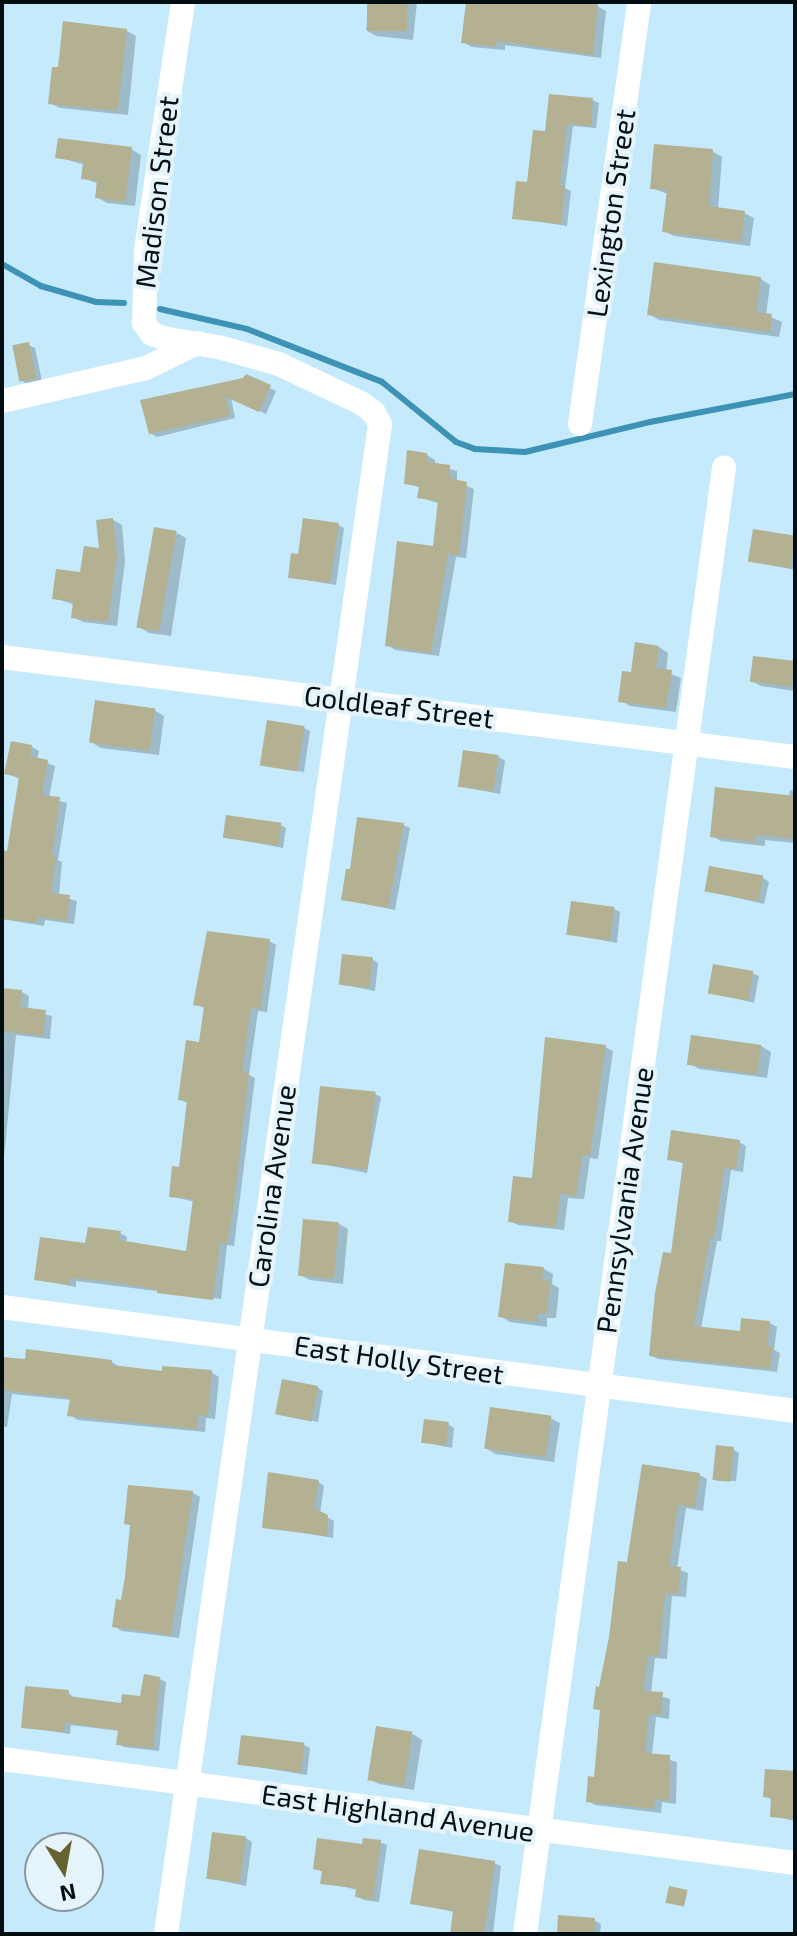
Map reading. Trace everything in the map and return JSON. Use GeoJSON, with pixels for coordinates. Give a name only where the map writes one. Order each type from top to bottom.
{"type":"FeatureCollection","features":[{"type":"Feature","properties":{"kind":"street","name":"Madison Street"},"geometry":{"type":"LineString","coordinates":[[183,2],[146,250],[142,311],[144,323],[152,334],[197,343]]}},
{"type":"Feature","properties":{"kind":"street","name":"Lexington Street"},"geometry":{"type":"LineString","coordinates":[[580,424],[639,2]]}},
{"type":"Feature","properties":{"kind":"street"},"geometry":{"type":"LineString","coordinates":[[2,401],[146,368],[197,343]]}},
{"type":"Feature","properties":{"kind":"street","name":"Carolina Avenue"},"geometry":{"type":"LineString","coordinates":[[166,1934],[339,698],[380,438],[380,424],[374,413],[330,387],[279,364],[197,343]]}},
{"type":"Feature","properties":{"kind":"street","name":"Pennsylvania Avenue"},"geometry":{"type":"LineString","coordinates":[[525,1934],[724,467]]}},
{"type":"Feature","properties":{"kind":"street","name":"Goldleaf Street"},"geometry":{"type":"LineString","coordinates":[[2,657],[795,757]]}},
{"type":"Feature","properties":{"kind":"street","name":"East Holly Street"},"geometry":{"type":"LineString","coordinates":[[2,1307],[795,1411]]}},
{"type":"Feature","properties":{"kind":"street","name":"East Highland Avenue"},"geometry":{"type":"LineString","coordinates":[[2,1759],[795,1863]]}},
{"type":"Feature","properties":{"kind":"building"},"geometry":{"type":"Polygon","coordinates":[[[367,2],[407,2],[407,31],[367,31],[367,2]]]}},
{"type":"Feature","properties":{"kind":"building"},"geometry":{"type":"Polygon","coordinates":[[[466,2],[598,4],[593,55],[497,41],[496,47],[461,43],[466,2]]]}},
{"type":"Feature","properties":{"kind":"building"},"geometry":{"type":"Polygon","coordinates":[[[63,21],[127,29],[118,111],[48,104],[52,67],[58,67],[63,21]]]}},
{"type":"Feature","properties":{"kind":"building"},"geometry":{"type":"Polygon","coordinates":[[[549,94],[593,98],[591,126],[567,124],[560,185],[565,186],[561,224],[512,219],[516,181],[527,182],[533,130],[545,131],[549,94]]]}},
{"type":"Feature","properties":{"kind":"building"},"geometry":{"type":"Polygon","coordinates":[[[58,138],[132,147],[125,202],[95,198],[97,181],[81,179],[83,162],[55,158],[58,138]]]}},
{"type":"Feature","properties":{"kind":"building"},"geometry":{"type":"Polygon","coordinates":[[[654,144],[713,149],[709,206],[745,211],[741,242],[662,232],[667,190],[650,189],[654,144]]]}},
{"type":"Feature","properties":{"kind":"building"},"geometry":{"type":"Polygon","coordinates":[[[654,262],[761,277],[756,312],[772,314],[770,332],[647,315],[654,262]]]}},
{"type":"Feature","properties":{"kind":"building"},"geometry":{"type":"Polygon","coordinates":[[[29,342],[36,378],[19,382],[12,345],[29,342]]]}},
{"type":"Feature","properties":{"kind":"building"},"geometry":{"type":"Polygon","coordinates":[[[246,374],[271,385],[259,412],[226,397],[230,416],[149,434],[140,400],[243,378],[246,374]]]}},
{"type":"Feature","properties":{"kind":"building"},"geometry":{"type":"Polygon","coordinates":[[[407,450],[427,453],[428,462],[450,465],[450,478],[467,482],[459,555],[448,554],[431,653],[385,646],[397,541],[433,546],[438,501],[417,498],[419,486],[404,484],[407,450]]]}},
{"type":"Feature","properties":{"kind":"building"},"geometry":{"type":"Polygon","coordinates":[[[113,518],[117,555],[108,622],[71,618],[73,602],[52,599],[56,569],[80,572],[84,546],[99,548],[96,520],[113,518]]]}},
{"type":"Feature","properties":{"kind":"building"},"geometry":{"type":"Polygon","coordinates":[[[303,518],[339,523],[330,583],[288,578],[291,553],[298,554],[303,518]]]}},
{"type":"Feature","properties":{"kind":"building"},"geometry":{"type":"Polygon","coordinates":[[[154,527],[177,531],[159,631],[136,627],[154,527]]]}},
{"type":"Feature","properties":{"kind":"building"},"geometry":{"type":"Polygon","coordinates":[[[753,529],[795,536],[790,568],[748,562],[753,529]]]}},
{"type":"Feature","properties":{"kind":"building"},"geometry":{"type":"Polygon","coordinates":[[[635,642],[659,646],[656,668],[672,670],[666,708],[618,702],[622,671],[631,672],[635,642]]]}},
{"type":"Feature","properties":{"kind":"building"},"geometry":{"type":"Polygon","coordinates":[[[753,656],[795,661],[792,687],[750,682],[753,656]]]}},
{"type":"Feature","properties":{"kind":"building"},"geometry":{"type":"Polygon","coordinates":[[[95,700],[155,708],[149,751],[89,743],[95,700]]]}},
{"type":"Feature","properties":{"kind":"building"},"geometry":{"type":"Polygon","coordinates":[[[267,720],[305,726],[297,771],[260,765],[267,720]]]}},
{"type":"Feature","properties":{"kind":"building"},"geometry":{"type":"Polygon","coordinates":[[[11,741],[32,745],[30,756],[48,760],[42,795],[60,797],[52,856],[56,856],[51,893],[70,895],[67,921],[38,917],[37,923],[2,919],[2,850],[7,851],[19,777],[4,774],[11,741]]]}},
{"type":"Feature","properties":{"kind":"building"},"geometry":{"type":"Polygon","coordinates":[[[463,750],[499,755],[494,792],[458,787],[463,750]]]}},
{"type":"Feature","properties":{"kind":"building"},"geometry":{"type":"Polygon","coordinates":[[[715,787],[795,796],[795,839],[756,835],[755,842],[710,837],[715,787]]]}},
{"type":"Feature","properties":{"kind":"building"},"geometry":{"type":"Polygon","coordinates":[[[226,815],[281,823],[278,846],[223,838],[226,815]]]}},
{"type":"Feature","properties":{"kind":"building"},"geometry":{"type":"Polygon","coordinates":[[[357,817],[404,823],[388,908],[341,900],[346,869],[350,869],[357,817]]]}},
{"type":"Feature","properties":{"kind":"building"},"geometry":{"type":"Polygon","coordinates":[[[709,866],[763,876],[759,901],[704,892],[709,866]]]}},
{"type":"Feature","properties":{"kind":"building"},"geometry":{"type":"Polygon","coordinates":[[[571,901],[615,907],[610,941],[566,935],[571,901]]]}},
{"type":"Feature","properties":{"kind":"building"},"geometry":{"type":"Polygon","coordinates":[[[207,931],[270,939],[260,1009],[251,1008],[242,1071],[249,1072],[234,1203],[227,1244],[220,1243],[213,1300],[157,1293],[157,1290],[114,1282],[70,1278],[69,1285],[34,1280],[40,1237],[85,1243],[88,1227],[121,1231],[119,1240],[186,1251],[193,1199],[169,1197],[172,1166],[179,1167],[187,1101],[178,1100],[186,1040],[199,1042],[204,1007],[193,1005],[207,931]]]}},
{"type":"Feature","properties":{"kind":"building"},"geometry":{"type":"Polygon","coordinates":[[[342,954],[373,957],[370,988],[339,985],[342,954]]]}},
{"type":"Feature","properties":{"kind":"building"},"geometry":{"type":"Polygon","coordinates":[[[713,964],[753,971],[748,1001],[708,994],[713,964]]]}},
{"type":"Feature","properties":{"kind":"building"},"geometry":{"type":"Polygon","coordinates":[[[2,988],[22,990],[20,1007],[46,1010],[43,1036],[2,1031],[2,988]]]}},
{"type":"Feature","properties":{"kind":"building"},"geometry":{"type":"Polygon","coordinates":[[[691,1035],[761,1045],[757,1075],[687,1065],[691,1035]]]}},
{"type":"Feature","properties":{"kind":"building"},"geometry":{"type":"Polygon","coordinates":[[[545,1037],[606,1045],[590,1156],[582,1155],[576,1196],[560,1194],[556,1227],[508,1222],[513,1176],[532,1178],[545,1037]]]}},
{"type":"Feature","properties":{"kind":"building"},"geometry":{"type":"Polygon","coordinates":[[[320,1086],[376,1092],[368,1169],[312,1164],[320,1086]]]}},
{"type":"Feature","properties":{"kind":"building"},"geometry":{"type":"Polygon","coordinates":[[[671,1130],[740,1140],[736,1169],[724,1168],[714,1239],[710,1238],[694,1326],[740,1331],[741,1318],[770,1321],[767,1346],[773,1347],[770,1369],[649,1356],[655,1293],[663,1252],[671,1253],[683,1162],[667,1160],[671,1130]]]}},
{"type":"Feature","properties":{"kind":"building"},"geometry":{"type":"Polygon","coordinates":[[[303,1219],[339,1222],[334,1279],[298,1276],[303,1219]]]}},
{"type":"Feature","properties":{"kind":"building"},"geometry":{"type":"Polygon","coordinates":[[[505,1263],[544,1267],[542,1280],[550,1281],[547,1313],[538,1314],[538,1322],[498,1317],[505,1263]]]}},
{"type":"Feature","properties":{"kind":"building"},"geometry":{"type":"Polygon","coordinates":[[[26,1349],[112,1360],[112,1365],[162,1371],[162,1366],[212,1370],[208,1416],[198,1415],[197,1429],[67,1416],[70,1398],[2,1390],[2,1357],[25,1359],[26,1349]]]}},
{"type":"Feature","properties":{"kind":"building"},"geometry":{"type":"Polygon","coordinates":[[[282,1379],[318,1386],[311,1421],[275,1414],[282,1379]]]}},
{"type":"Feature","properties":{"kind":"building"},"geometry":{"type":"Polygon","coordinates":[[[490,1407],[551,1416],[546,1457],[484,1449],[490,1407]]]}},
{"type":"Feature","properties":{"kind":"building"},"geometry":{"type":"Polygon","coordinates":[[[424,1419],[449,1422],[446,1446],[421,1443],[424,1419]]]}},
{"type":"Feature","properties":{"kind":"building"},"geometry":{"type":"Polygon","coordinates":[[[716,1445],[734,1447],[730,1482],[712,1480],[716,1445]]]}},
{"type":"Feature","properties":{"kind":"building"},"geometry":{"type":"Polygon","coordinates":[[[642,1464],[700,1473],[695,1507],[678,1505],[669,1566],[681,1567],[678,1594],[665,1593],[659,1656],[648,1655],[643,1691],[663,1692],[661,1715],[649,1714],[645,1753],[670,1755],[669,1801],[655,1799],[654,1809],[586,1802],[588,1776],[594,1777],[600,1710],[593,1709],[596,1686],[599,1687],[609,1637],[618,1561],[627,1562],[642,1464]]]}},
{"type":"Feature","properties":{"kind":"building"},"geometry":{"type":"Polygon","coordinates":[[[268,1472],[319,1480],[314,1508],[328,1515],[327,1536],[262,1528],[268,1472]]]}},
{"type":"Feature","properties":{"kind":"building"},"geometry":{"type":"Polygon","coordinates":[[[128,1485],[193,1491],[171,1635],[112,1627],[116,1599],[121,1600],[125,1577],[130,1525],[124,1524],[128,1485]]]}},
{"type":"Feature","properties":{"kind":"building"},"geometry":{"type":"Polygon","coordinates":[[[144,1674],[160,1677],[153,1748],[116,1745],[118,1730],[65,1723],[64,1732],[21,1728],[25,1686],[69,1690],[68,1696],[121,1703],[122,1694],[140,1696],[144,1674]]]}},
{"type":"Feature","properties":{"kind":"building"},"geometry":{"type":"Polygon","coordinates":[[[376,1726],[413,1732],[404,1786],[367,1780],[376,1726]]]}},
{"type":"Feature","properties":{"kind":"building"},"geometry":{"type":"Polygon","coordinates":[[[241,1735],[305,1743],[301,1773],[237,1765],[241,1735]]]}},
{"type":"Feature","properties":{"kind":"building"},"geometry":{"type":"Polygon","coordinates":[[[765,1769],[795,1771],[793,1819],[770,1817],[771,1798],[763,1797],[765,1769]]]}},
{"type":"Feature","properties":{"kind":"building"},"geometry":{"type":"Polygon","coordinates":[[[212,1832],[246,1836],[240,1883],[206,1879],[212,1832]]]}},
{"type":"Feature","properties":{"kind":"building"},"geometry":{"type":"Polygon","coordinates":[[[317,1838],[362,1844],[363,1838],[381,1840],[373,1900],[355,1897],[356,1888],[320,1884],[322,1871],[313,1869],[317,1838]]]}},
{"type":"Feature","properties":{"kind":"building"},"geometry":{"type":"Polygon","coordinates":[[[419,1849],[495,1861],[484,1934],[450,1934],[453,1911],[410,1904],[419,1849]]]}},
{"type":"Feature","properties":{"kind":"building"},"geometry":{"type":"Polygon","coordinates":[[[669,1886],[688,1890],[684,1907],[665,1903],[669,1886]]]}},
{"type":"Feature","properties":{"kind":"building"},"geometry":{"type":"Polygon","coordinates":[[[558,1915],[595,1918],[594,1934],[557,1934],[558,1915]]]}},
{"type":"Feature","properties":{"kind":"waterway"},"geometry":{"type":"LineString","coordinates":[[2,264],[41,286],[96,302],[124,303]]}},
{"type":"Feature","properties":{"kind":"waterway"},"geometry":{"type":"LineString","coordinates":[[160,309],[247,329],[382,382],[456,442],[475,449],[525,452],[650,422],[795,394]]}}]}
